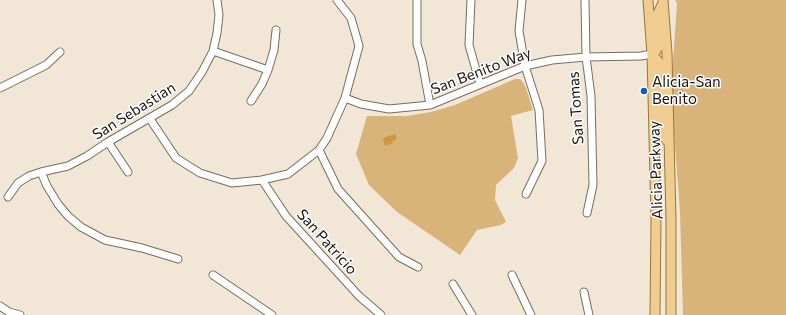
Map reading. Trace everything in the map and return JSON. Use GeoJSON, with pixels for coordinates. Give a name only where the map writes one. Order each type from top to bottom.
{"type":"FeatureCollection","features":[{"type":"Feature","properties":{"kind":"main road","name":"Alicia Parkway"},"geometry":{"type":"LineString","coordinates":[[648,0],[652,54],[656,220],[656,315]]}},
{"type":"Feature","properties":{"kind":"main road","name":"Alicia Parkway"},"geometry":{"type":"LineString","coordinates":[[663,1],[667,54],[671,220],[671,315]]}},
{"type":"Feature","properties":{"kind":"main road"},"geometry":{"type":"LineString","coordinates":[[663,1],[656,17],[659,46],[652,54],[658,61],[660,67],[661,127],[663,136],[669,142]]}},
{"type":"Feature","properties":{"kind":"street","name":"San Sebastian"},"geometry":{"type":"LineString","coordinates":[[8,197],[18,183],[41,172],[68,166],[150,119],[172,105],[189,91],[202,72],[213,51],[219,15],[217,0]]}},
{"type":"Feature","properties":{"kind":"street"},"geometry":{"type":"LineString","coordinates":[[150,119],[176,158],[200,173],[232,182],[262,180],[288,174],[318,150],[327,138],[345,98],[359,46],[351,18],[337,0]]}},
{"type":"Feature","properties":{"kind":"street"},"geometry":{"type":"LineString","coordinates":[[417,0],[417,44],[422,61],[430,105]]}},
{"type":"Feature","properties":{"kind":"street"},"geometry":{"type":"LineString","coordinates":[[471,0],[468,45],[480,84]]}},
{"type":"Feature","properties":{"kind":"street"},"geometry":{"type":"LineString","coordinates":[[522,0],[519,31],[525,66],[539,110],[542,161],[526,194]]}},
{"type":"Feature","properties":{"kind":"street","name":"San Tomas"},"geometry":{"type":"LineString","coordinates":[[585,0],[586,57],[591,96],[593,185],[587,213]]}},
{"type":"Feature","properties":{"kind":"street"},"geometry":{"type":"LineString","coordinates":[[251,101],[262,84],[268,70],[274,50],[276,30]]}},
{"type":"Feature","properties":{"kind":"street"},"geometry":{"type":"LineString","coordinates":[[213,51],[268,70]]}},
{"type":"Feature","properties":{"kind":"street"},"geometry":{"type":"LineString","coordinates":[[0,88],[46,65],[60,52]]}},
{"type":"Feature","properties":{"kind":"street","name":"San Benito Way"},"geometry":{"type":"LineString","coordinates":[[345,98],[361,104],[389,109],[430,105],[525,66],[552,60],[586,57],[641,56],[652,54]]}},
{"type":"Feature","properties":{"kind":"street"},"geometry":{"type":"LineString","coordinates":[[108,142],[128,172]]}},
{"type":"Feature","properties":{"kind":"street"},"geometry":{"type":"LineString","coordinates":[[318,150],[338,189],[399,257],[418,267]]}},
{"type":"Feature","properties":{"kind":"street"},"geometry":{"type":"LineString","coordinates":[[41,172],[46,186],[58,204],[68,216],[81,227],[105,240],[142,248],[178,259]]}},
{"type":"Feature","properties":{"kind":"street","name":"San Patricio"},"geometry":{"type":"LineString","coordinates":[[262,180],[286,216],[359,296],[381,315]]}},
{"type":"Feature","properties":{"kind":"street"},"geometry":{"type":"LineString","coordinates":[[213,275],[272,315]]}},
{"type":"Feature","properties":{"kind":"street"},"geometry":{"type":"LineString","coordinates":[[512,275],[531,315]]}},
{"type":"Feature","properties":{"kind":"street"},"geometry":{"type":"LineString","coordinates":[[453,284],[472,315]]}},
{"type":"Feature","properties":{"kind":"street"},"geometry":{"type":"LineString","coordinates":[[584,292],[590,315]]}},
{"type":"Feature","properties":{"kind":"street"},"geometry":{"type":"LineString","coordinates":[[0,306],[9,312],[20,315]]}},
{"type":"Feature","properties":{"kind":"shaded area"},"geometry":{"type":"Polygon","coordinates":[[[675,0],[786,0],[786,315],[683,315],[680,212],[671,91],[677,3],[675,0]]]}},
{"type":"Feature","properties":{"kind":"shaded area"},"geometry":{"type":"Polygon","coordinates":[[[515,79],[520,79],[523,82],[533,110],[511,116],[518,158],[514,168],[496,185],[495,200],[506,222],[501,225],[477,230],[460,255],[397,212],[369,185],[356,154],[367,116],[407,116],[431,112],[455,105],[515,79]]]}},
{"type":"Feature","properties":{"kind":"shaded area"},"geometry":{"type":"Polygon","coordinates":[[[396,134],[396,140],[385,146],[383,140],[385,137],[396,134]]]}},
{"type":"Feature","properties":{"kind":"place","name":"Alicia-San Benito"},"geometry":{"type":"Point","coordinates":[644,91]}}]}
